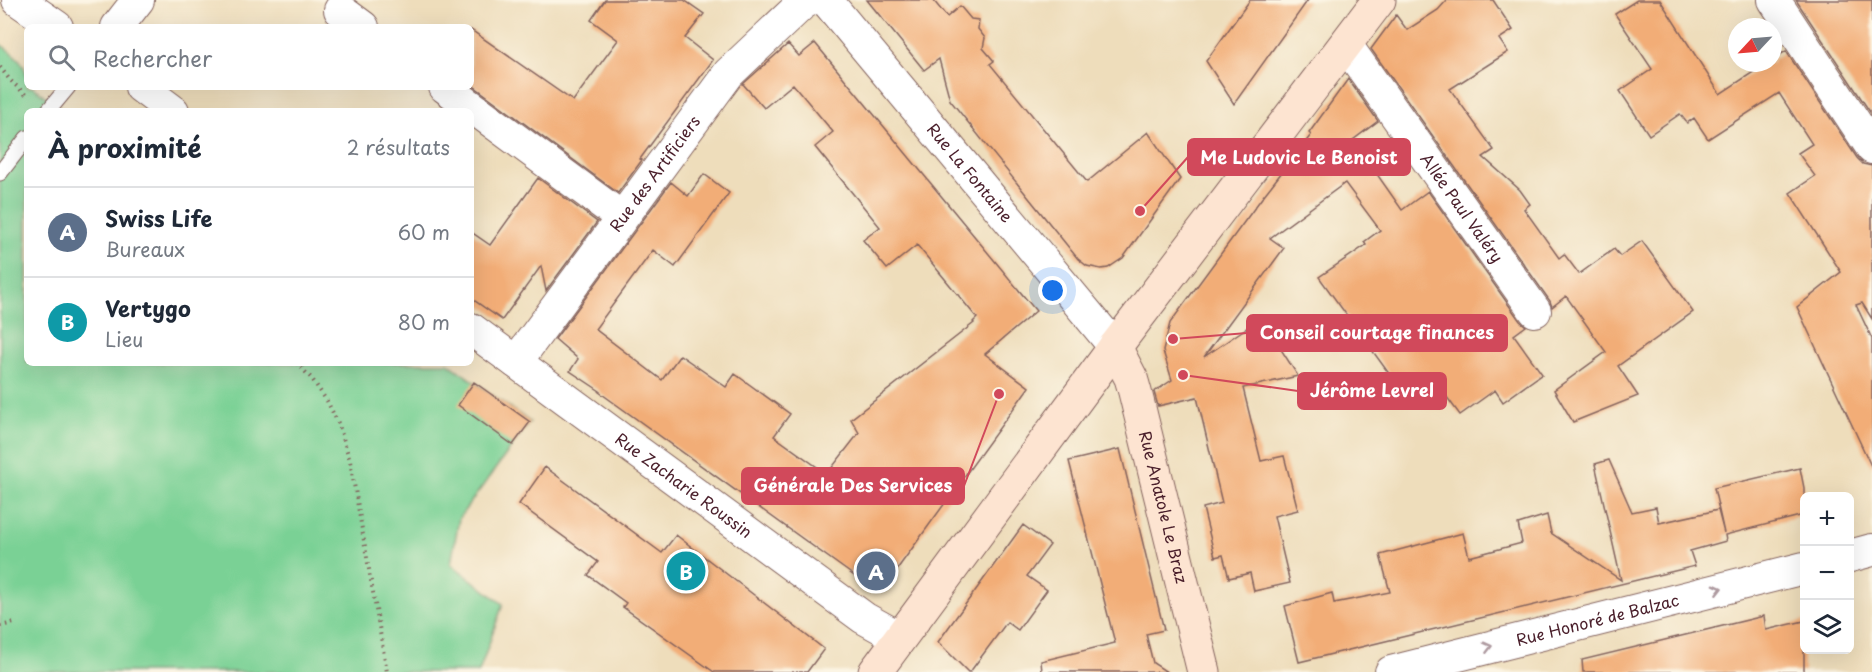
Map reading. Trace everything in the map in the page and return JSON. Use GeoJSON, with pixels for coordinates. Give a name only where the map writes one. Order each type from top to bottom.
{"type":"FeatureCollection","features":[{"type":"Feature","properties":{"kind":"main road"},"geometry":{"type":"LineString","coordinates":[[875,672],[1114,346],[1379,0]]}},
{"type":"Feature","properties":{"kind":"main road","name":"Rue Anatole Le Braz"},"geometry":{"type":"LineString","coordinates":[[1114,346],[1131,378],[1135,392],[1204,672]]}},
{"type":"Feature","properties":{"kind":"street"},"geometry":{"type":"LineString","coordinates":[[18,0],[53,24]]}},
{"type":"Feature","properties":{"kind":"street"},"geometry":{"type":"LineString","coordinates":[[119,24],[138,0]]}},
{"type":"Feature","properties":{"kind":"street","name":"Rue des Artificiers"},"geometry":{"type":"LineString","coordinates":[[516,362],[729,73],[809,0]]}},
{"type":"Feature","properties":{"kind":"street","name":"Rue La Fontaine"},"geometry":{"type":"LineString","coordinates":[[826,0],[1114,346]]}},
{"type":"Feature","properties":{"kind":"street"},"geometry":{"type":"LineString","coordinates":[[1774,0],[1872,148]]}},
{"type":"Feature","properties":{"kind":"street","name":"Allée Paul Valéry"},"geometry":{"type":"LineString","coordinates":[[1346,45],[1535,311]]}},
{"type":"Feature","properties":{"kind":"street"},"geometry":{"type":"LineString","coordinates":[[145,90],[170,108]]}},
{"type":"Feature","properties":{"kind":"street"},"geometry":{"type":"LineString","coordinates":[[449,90],[473,108]]}},
{"type":"Feature","properties":{"kind":"street"},"geometry":{"type":"LineString","coordinates":[[474,108],[621,217]]}},
{"type":"Feature","properties":{"kind":"street","name":"Rue Zacharie Roussin"},"geometry":{"type":"LineString","coordinates":[[474,331],[864,618],[900,639]]}},
{"type":"Feature","properties":{"kind":"street","name":"Rue Honoré de Balzac"},"geometry":{"type":"LineString","coordinates":[[1391,672],[1800,569]]}},
{"type":"Feature","properties":{"kind":"lane"},"geometry":{"type":"LineString","coordinates":[[50,108],[66,90]]}},
{"type":"Feature","properties":{"kind":"lane"},"geometry":{"type":"LineString","coordinates":[[0,173],[24,142]]}},
{"type":"Feature","properties":{"kind":"path"},"geometry":{"type":"LineString","coordinates":[[0,67],[27,96]]}},
{"type":"Feature","properties":{"kind":"path"},"geometry":{"type":"LineString","coordinates":[[300,366],[312,379],[327,402],[339,425],[350,461],[387,672]]}},
{"type":"Feature","properties":{"kind":"path"},"geometry":{"type":"LineString","coordinates":[[0,626],[14,623]]}},
{"type":"Feature","properties":{"kind":"green space"},"geometry":{"type":"Polygon","coordinates":[[[0,44],[21,61],[24,69],[24,90],[37,90],[60,108],[24,108],[24,366],[452,366],[530,422],[459,518],[451,564],[503,604],[479,672],[0,672],[0,44]]]}},
{"type":"Feature","properties":{"kind":"building"},"geometry":{"type":"Polygon","coordinates":[[[605,0],[684,0],[704,14],[685,38],[713,60],[640,159],[642,160],[618,193],[474,86],[474,32],[573,101],[618,40],[591,20],[605,0]]]}},
{"type":"Feature","properties":{"kind":"building"},"geometry":{"type":"Polygon","coordinates":[[[867,0],[933,0],[947,17],[960,6],[971,19],[979,20],[978,29],[985,38],[983,48],[994,61],[990,64],[1087,182],[1148,132],[1180,179],[1123,258],[1108,268],[1101,269],[1087,266],[1078,259],[950,100],[939,59],[924,70],[867,0]]]}},
{"type":"Feature","properties":{"kind":"building"},"geometry":{"type":"Polygon","coordinates":[[[1250,0],[1308,0],[1234,104],[1206,61],[1250,0]]]}},
{"type":"Feature","properties":{"kind":"building"},"geometry":{"type":"Polygon","coordinates":[[[1447,0],[1493,0],[1513,30],[1499,39],[1508,52],[1450,89],[1494,150],[1483,157],[1520,190],[1530,204],[1524,209],[1559,258],[1564,254],[1579,274],[1614,249],[1620,256],[1642,241],[1693,312],[1618,366],[1638,396],[1573,422],[1554,390],[1606,352],[1566,296],[1552,307],[1550,301],[1371,49],[1396,15],[1407,30],[1438,10],[1447,0]]]}},
{"type":"Feature","properties":{"kind":"building"},"geometry":{"type":"Polygon","coordinates":[[[1637,0],[1660,0],[1720,94],[1753,72],[1782,72],[1782,53],[1786,51],[1857,158],[1863,164],[1872,166],[1872,319],[1862,303],[1856,305],[1872,339],[1872,468],[1797,307],[1841,272],[1790,193],[1815,176],[1798,153],[1812,144],[1779,93],[1708,139],[1694,118],[1687,123],[1680,114],[1649,135],[1620,91],[1652,69],[1615,14],[1637,0]]]}},
{"type":"Feature","properties":{"kind":"building"},"geometry":{"type":"Polygon","coordinates":[[[1796,0],[1872,0],[1872,115],[1796,0]]]}},
{"type":"Feature","properties":{"kind":"building"},"geometry":{"type":"Polygon","coordinates":[[[815,43],[1036,311],[985,354],[1029,387],[890,579],[864,583],[570,371],[578,359],[555,339],[671,182],[688,196],[704,174],[729,193],[675,267],[653,250],[595,329],[662,380],[680,355],[726,387],[735,374],[790,414],[774,436],[827,474],[859,433],[851,419],[974,323],[977,318],[917,245],[887,269],[863,240],[880,227],[815,147],[833,132],[793,84],[764,108],[743,84],[788,44],[799,56],[815,43]]]}},
{"type":"Feature","properties":{"kind":"building"},"geometry":{"type":"Polygon","coordinates":[[[1348,79],[1378,121],[1353,140],[1402,210],[1428,191],[1520,321],[1526,326],[1514,335],[1542,374],[1503,402],[1495,390],[1460,415],[1430,374],[1403,393],[1319,277],[1366,245],[1364,242],[1380,230],[1345,183],[1270,238],[1284,248],[1204,357],[1261,318],[1298,376],[1243,388],[1261,461],[1284,456],[1298,510],[1274,516],[1290,583],[1254,591],[1250,573],[1229,578],[1223,555],[1215,557],[1203,508],[1222,503],[1197,397],[1158,406],[1154,392],[1172,380],[1163,351],[1170,323],[1311,135],[1309,133],[1348,79]]]}},
{"type":"Feature","properties":{"kind":"building"},"geometry":{"type":"Polygon","coordinates":[[[538,178],[597,222],[546,291],[541,266],[502,320],[474,300],[474,234],[490,245],[538,178]]]}},
{"type":"Feature","properties":{"kind":"building"},"geometry":{"type":"Polygon","coordinates":[[[474,382],[530,422],[513,445],[458,405],[474,382]]]}},
{"type":"Feature","properties":{"kind":"building"},"geometry":{"type":"Polygon","coordinates":[[[1120,449],[1164,630],[1146,634],[1153,663],[1167,672],[1042,672],[1041,661],[1115,643],[1069,461],[1120,449]]]}},
{"type":"Feature","properties":{"kind":"building"},"geometry":{"type":"Polygon","coordinates":[[[1609,460],[1632,512],[1656,507],[1659,523],[1718,510],[1724,533],[1714,488],[1800,468],[1804,492],[1800,492],[1800,516],[1725,535],[1726,541],[1690,551],[1695,566],[1299,662],[1285,606],[1332,593],[1334,603],[1390,592],[1380,555],[1463,533],[1469,557],[1522,543],[1518,524],[1547,515],[1551,533],[1621,580],[1595,464],[1609,460]]]}},
{"type":"Feature","properties":{"kind":"building"},"geometry":{"type":"Polygon","coordinates":[[[545,467],[662,553],[676,535],[824,649],[807,672],[714,672],[623,607],[626,603],[588,575],[598,562],[519,504],[545,467]]]}},
{"type":"Feature","properties":{"kind":"building"},"geometry":{"type":"Polygon","coordinates":[[[1023,525],[1050,545],[1027,576],[1047,590],[1018,630],[1007,622],[968,672],[938,642],[1023,525]]]}},
{"type":"Feature","properties":{"kind":"building"},"geometry":{"type":"Polygon","coordinates":[[[1764,616],[1766,630],[1800,622],[1800,654],[1804,654],[1804,672],[1583,672],[1582,660],[1764,616]]]}},
{"type":"Feature","properties":{"kind":"place","name":"Me Ludovic Le Benoist"},"geometry":{"type":"Point","coordinates":[1140,211]}},
{"type":"Feature","properties":{"kind":"place","name":"Conseil courtage finances"},"geometry":{"type":"Point","coordinates":[1173,339]}},
{"type":"Feature","properties":{"kind":"place","name":"Jérôme Levrel"},"geometry":{"type":"Point","coordinates":[1183,375]}},
{"type":"Feature","properties":{"kind":"place","name":"Générale Des Services"},"geometry":{"type":"Point","coordinates":[999,394]}},
{"type":"Feature","properties":{"kind":"place","name":"Vertygo"},"geometry":{"type":"Point","coordinates":[686,571]}},
{"type":"Feature","properties":{"kind":"place","name":"Swiss Life"},"geometry":{"type":"Point","coordinates":[876,571]}}]}
